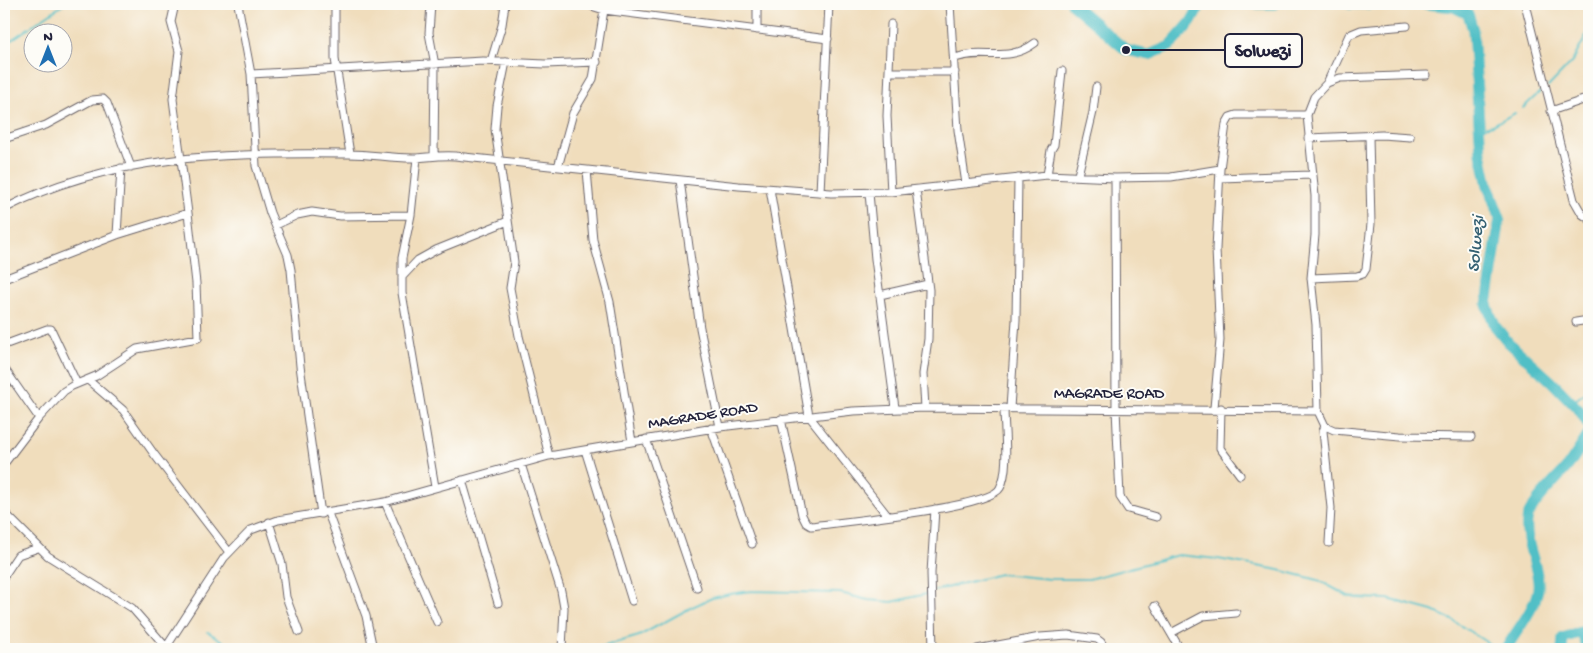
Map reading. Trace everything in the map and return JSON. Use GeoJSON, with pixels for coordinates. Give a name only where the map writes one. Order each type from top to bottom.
{"type":"FeatureCollection","features":[{"type":"Feature","properties":{"kind":"street"},"geometry":{"type":"LineString","coordinates":[[4,464],[39,418],[64,392],[88,380],[137,349],[198,338],[196,284],[173,99],[179,51],[171,22],[175,4]]}},
{"type":"Feature","properties":{"kind":"street"},"geometry":{"type":"LineString","coordinates":[[238,4],[251,74],[259,177],[285,245],[291,270],[300,366],[325,513],[366,616],[372,649]]}},
{"type":"Feature","properties":{"kind":"street"},"geometry":{"type":"LineString","coordinates":[[335,4],[334,48],[350,154]]}},
{"type":"Feature","properties":{"kind":"street"},"geometry":{"type":"LineString","coordinates":[[431,4],[429,33],[435,65],[434,156]]}},
{"type":"Feature","properties":{"kind":"street"},"geometry":{"type":"LineString","coordinates":[[491,61],[502,25],[505,4]]}},
{"type":"Feature","properties":{"kind":"street"},"geometry":{"type":"LineString","coordinates":[[585,4],[604,10],[828,39]]}},
{"type":"Feature","properties":{"kind":"street"},"geometry":{"type":"LineString","coordinates":[[757,4],[757,30]]}},
{"type":"Feature","properties":{"kind":"street"},"geometry":{"type":"LineString","coordinates":[[820,192],[829,4]]}},
{"type":"Feature","properties":{"kind":"street"},"geometry":{"type":"LineString","coordinates":[[950,4],[955,58],[958,130],[966,184]]}},
{"type":"Feature","properties":{"kind":"street"},"geometry":{"type":"LineString","coordinates":[[1525,4],[1574,200],[1582,214],[1589,219]]}},
{"type":"Feature","properties":{"kind":"street"},"geometry":{"type":"LineString","coordinates":[[558,167],[573,113],[593,79],[604,10]]}},
{"type":"Feature","properties":{"kind":"street"},"geometry":{"type":"LineString","coordinates":[[891,24],[887,116],[891,192]]}},
{"type":"Feature","properties":{"kind":"street"},"geometry":{"type":"LineString","coordinates":[[1407,26],[1361,30],[1349,35],[1328,83],[1314,97],[1306,114],[1315,196],[1315,235],[1310,278],[1316,325],[1318,411],[1325,426],[1334,430],[1400,436],[1471,437]]}},
{"type":"Feature","properties":{"kind":"street"},"geometry":{"type":"LineString","coordinates":[[955,58],[974,54],[995,56],[1016,54],[1034,43]]}},
{"type":"Feature","properties":{"kind":"street"},"geometry":{"type":"LineString","coordinates":[[251,74],[491,61],[597,62]]}},
{"type":"Feature","properties":{"kind":"street"},"geometry":{"type":"LineString","coordinates":[[506,62],[495,118],[498,160],[514,262],[510,288],[549,456]]}},
{"type":"Feature","properties":{"kind":"street"},"geometry":{"type":"LineString","coordinates":[[889,72],[955,72]]}},
{"type":"Feature","properties":{"kind":"street"},"geometry":{"type":"LineString","coordinates":[[1047,175],[1051,150],[1054,145],[1062,72]]}},
{"type":"Feature","properties":{"kind":"street"},"geometry":{"type":"LineString","coordinates":[[1328,83],[1351,76],[1427,75]]}},
{"type":"Feature","properties":{"kind":"street"},"geometry":{"type":"LineString","coordinates":[[1078,175],[1093,112],[1096,87]]}},
{"type":"Feature","properties":{"kind":"street"},"geometry":{"type":"LineString","coordinates":[[1551,111],[1589,98]]}},
{"type":"Feature","properties":{"kind":"street"},"geometry":{"type":"LineString","coordinates":[[4,139],[46,125],[92,100],[103,99],[107,103],[131,167]]}},
{"type":"Feature","properties":{"kind":"street"},"geometry":{"type":"LineString","coordinates":[[1240,475],[1220,448],[1218,408],[1220,340],[1216,249],[1220,169],[1226,124],[1230,116],[1306,114]]}},
{"type":"Feature","properties":{"kind":"street"},"geometry":{"type":"LineString","coordinates":[[1308,138],[1382,135],[1410,137]]}},
{"type":"Feature","properties":{"kind":"street"},"geometry":{"type":"LineString","coordinates":[[1310,278],[1357,276],[1363,274],[1366,269],[1371,224],[1369,136]]}},
{"type":"Feature","properties":{"kind":"street"},"geometry":{"type":"LineString","coordinates":[[4,209],[48,189],[81,178],[122,168],[180,160],[256,155],[350,154],[417,158],[434,156],[498,160],[770,189],[869,193],[916,190],[1047,175],[1116,178],[1171,177],[1220,169]]}},
{"type":"Feature","properties":{"kind":"street"},"geometry":{"type":"LineString","coordinates":[[417,158],[411,215],[402,258],[402,277],[405,316],[436,487]]}},
{"type":"Feature","properties":{"kind":"street"},"geometry":{"type":"LineString","coordinates":[[118,235],[122,168]]}},
{"type":"Feature","properties":{"kind":"street"},"geometry":{"type":"LineString","coordinates":[[587,170],[593,240],[610,302],[632,442]]}},
{"type":"Feature","properties":{"kind":"street"},"geometry":{"type":"LineString","coordinates":[[1220,178],[1312,175]]}},
{"type":"Feature","properties":{"kind":"street"},"geometry":{"type":"LineString","coordinates":[[781,419],[800,506],[808,525],[935,509],[990,496],[999,490],[1005,465],[1007,408],[1016,320],[1018,178]]}},
{"type":"Feature","properties":{"kind":"street"},"geometry":{"type":"LineString","coordinates":[[1116,178],[1116,409],[1120,497],[1128,509],[1156,517]]}},
{"type":"Feature","properties":{"kind":"street"},"geometry":{"type":"LineString","coordinates":[[680,180],[700,328],[720,427]]}},
{"type":"Feature","properties":{"kind":"street"},"geometry":{"type":"LineString","coordinates":[[770,189],[809,416],[887,515]]}},
{"type":"Feature","properties":{"kind":"street"},"geometry":{"type":"LineString","coordinates":[[916,190],[928,284],[928,339],[923,374],[925,408]]}},
{"type":"Feature","properties":{"kind":"street"},"geometry":{"type":"LineString","coordinates":[[869,193],[895,408]]}},
{"type":"Feature","properties":{"kind":"street"},"geometry":{"type":"LineString","coordinates":[[276,225],[297,215],[312,212],[340,216],[411,215]]}},
{"type":"Feature","properties":{"kind":"street"},"geometry":{"type":"LineString","coordinates":[[4,279],[118,235],[188,213]]}},
{"type":"Feature","properties":{"kind":"street"},"geometry":{"type":"LineString","coordinates":[[402,277],[418,260],[436,250],[508,221]]}},
{"type":"Feature","properties":{"kind":"street"},"geometry":{"type":"LineString","coordinates":[[880,294],[928,284]]}},
{"type":"Feature","properties":{"kind":"street"},"geometry":{"type":"LineString","coordinates":[[1576,322],[1589,320]]}},
{"type":"Feature","properties":{"kind":"street"},"geometry":{"type":"LineString","coordinates":[[4,345],[51,329],[77,384]]}},
{"type":"Feature","properties":{"kind":"street"},"geometry":{"type":"LineString","coordinates":[[4,368],[39,418]]}},
{"type":"Feature","properties":{"kind":"street"},"geometry":{"type":"LineString","coordinates":[[88,380],[123,410],[229,552]]}},
{"type":"Feature","properties":{"kind":"street","name":"MAGRADE ROAD"},"geometry":{"type":"LineString","coordinates":[[166,648],[229,552],[251,530],[269,522],[385,502],[549,456],[711,428],[895,408],[1218,408],[1318,411]]}},
{"type":"Feature","properties":{"kind":"street"},"geometry":{"type":"LineString","coordinates":[[1325,426],[1323,431],[1331,508],[1329,543]]}},
{"type":"Feature","properties":{"kind":"street"},"geometry":{"type":"LineString","coordinates":[[711,428],[752,544]]}},
{"type":"Feature","properties":{"kind":"street"},"geometry":{"type":"LineString","coordinates":[[646,440],[697,588]]}},
{"type":"Feature","properties":{"kind":"street"},"geometry":{"type":"LineString","coordinates":[[585,450],[632,601]]}},
{"type":"Feature","properties":{"kind":"street"},"geometry":{"type":"LineString","coordinates":[[521,464],[562,591],[564,608],[562,649]]}},
{"type":"Feature","properties":{"kind":"street"},"geometry":{"type":"LineString","coordinates":[[462,480],[498,603]]}},
{"type":"Feature","properties":{"kind":"street"},"geometry":{"type":"LineString","coordinates":[[385,502],[438,622]]}},
{"type":"Feature","properties":{"kind":"street"},"geometry":{"type":"LineString","coordinates":[[933,649],[931,573],[935,509]]}},
{"type":"Feature","properties":{"kind":"street"},"geometry":{"type":"LineString","coordinates":[[4,512],[38,548],[58,563],[128,605],[152,628],[166,648]]}},
{"type":"Feature","properties":{"kind":"street"},"geometry":{"type":"LineString","coordinates":[[269,522],[282,564],[286,597],[299,632]]}},
{"type":"Feature","properties":{"kind":"street"},"geometry":{"type":"LineString","coordinates":[[4,576],[18,555],[38,548]]}},
{"type":"Feature","properties":{"kind":"street"},"geometry":{"type":"LineString","coordinates":[[1155,606],[1180,649]]}},
{"type":"Feature","properties":{"kind":"street"},"geometry":{"type":"LineString","coordinates":[[1171,633],[1203,616],[1236,612]]}},
{"type":"Feature","properties":{"kind":"street"},"geometry":{"type":"LineString","coordinates":[[978,649],[1031,638],[1068,635],[1097,639],[1102,642],[1105,649]]}},
{"type":"Feature","properties":{"kind":"waterway"},"geometry":{"type":"LineString","coordinates":[[4,45],[64,4]]}},
{"type":"Feature","properties":{"kind":"waterway","name":"Solwezi"},"geometry":{"type":"LineString","coordinates":[[1072,4],[1126,50],[1149,55],[1170,46],[1191,22],[1201,4]]}},
{"type":"Feature","properties":{"kind":"waterway","name":"Solwezi"},"geometry":{"type":"LineString","coordinates":[[1258,4],[1275,4]]}},
{"type":"Feature","properties":{"kind":"waterway","name":"Solwezi"},"geometry":{"type":"LineString","coordinates":[[1350,4],[1368,4]]}},
{"type":"Feature","properties":{"kind":"waterway","name":"Solwezi"},"geometry":{"type":"LineString","coordinates":[[1426,4],[1454,7],[1468,14],[1473,30],[1481,153],[1488,186],[1500,218],[1487,305],[1495,326],[1508,342],[1552,382],[1580,411],[1589,426]]}},
{"type":"Feature","properties":{"kind":"waterway"},"geometry":{"type":"LineString","coordinates":[[1548,87],[1572,62],[1589,31]]}},
{"type":"Feature","properties":{"kind":"waterway"},"geometry":{"type":"LineString","coordinates":[[1523,108],[1541,91]]}},
{"type":"Feature","properties":{"kind":"waterway"},"geometry":{"type":"LineString","coordinates":[[1479,128],[1493,125],[1515,113]]}},
{"type":"Feature","properties":{"kind":"waterway"},"geometry":{"type":"LineString","coordinates":[[1571,403],[1589,390]]}},
{"type":"Feature","properties":{"kind":"waterway","name":"Solwezi"},"geometry":{"type":"LineString","coordinates":[[1506,649],[1532,607],[1538,589],[1537,574],[1527,529],[1529,515],[1538,500],[1568,466],[1589,434]]}},
{"type":"Feature","properties":{"kind":"waterway"},"geometry":{"type":"LineString","coordinates":[[934,591],[1000,574],[1050,579],[1089,579],[1178,555],[1218,559],[1279,570],[1318,580],[1348,596],[1388,599],[1433,611],[1452,620],[1497,649]]}},
{"type":"Feature","properties":{"kind":"waterway"},"geometry":{"type":"LineString","coordinates":[[594,649],[639,636],[692,607],[712,598],[730,594],[751,591],[840,593],[868,600],[892,602],[930,593]]}},
{"type":"Feature","properties":{"kind":"waterway"},"geometry":{"type":"LineString","coordinates":[[208,632],[235,649]]}},
{"type":"Feature","properties":{"kind":"waterway","name":"Solwezi"},"geometry":{"type":"LineString","coordinates":[[1562,649],[1563,638],[1581,632],[1588,649]]}},
{"type":"Feature","properties":{"kind":"place","name":"Solwezi"},"geometry":{"type":"Point","coordinates":[1126,50]}}]}
